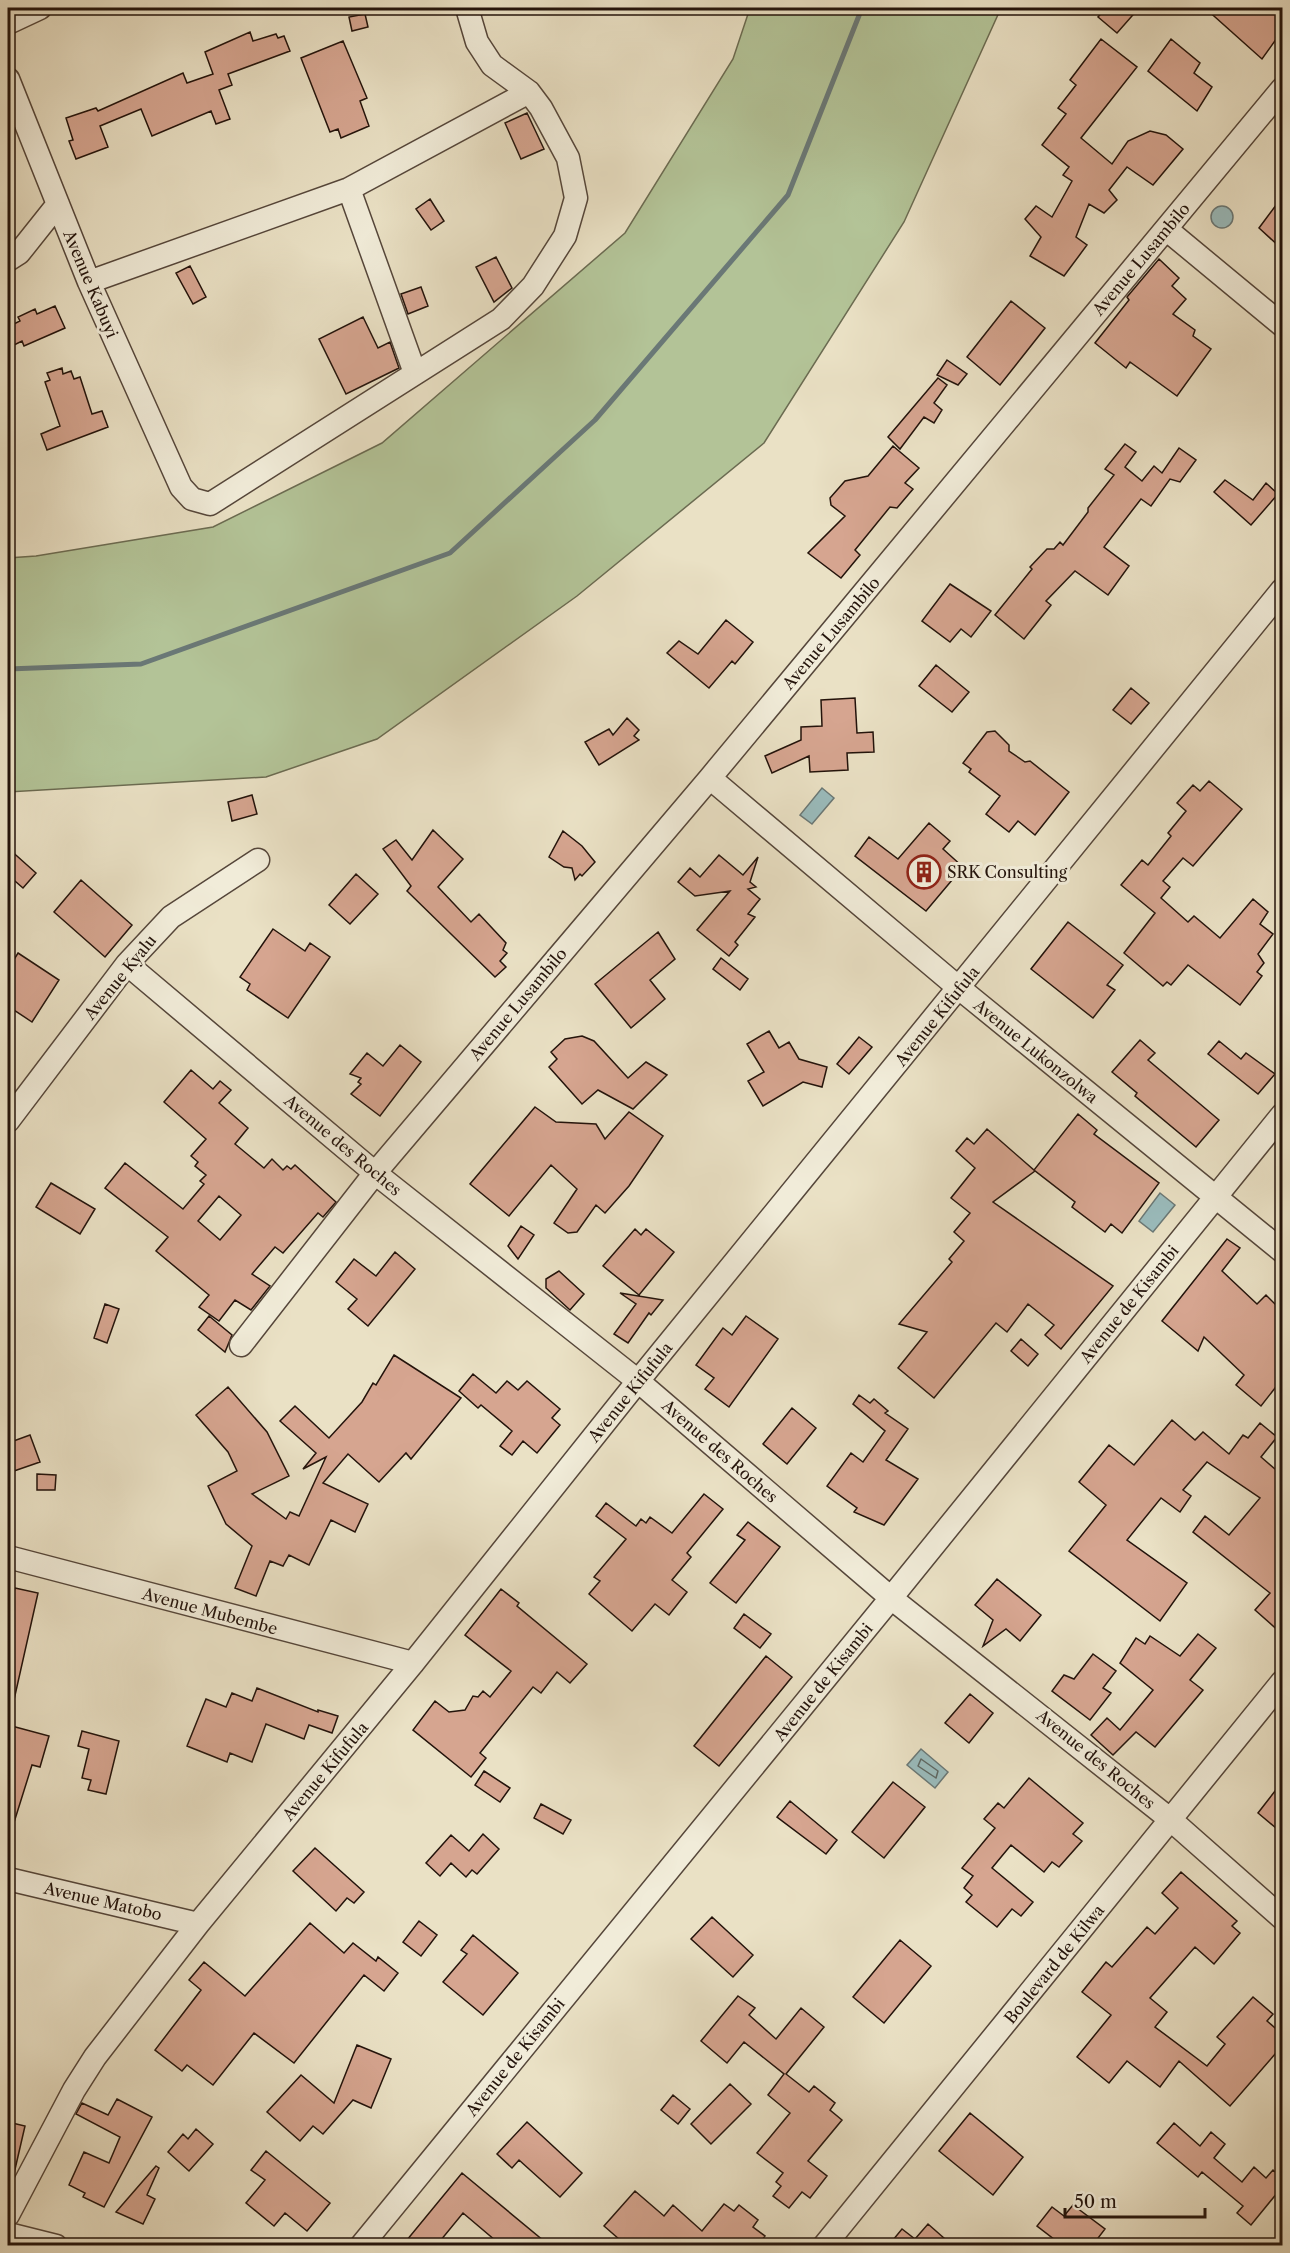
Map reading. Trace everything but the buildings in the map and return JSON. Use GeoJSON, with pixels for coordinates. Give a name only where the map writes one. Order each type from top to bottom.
{"type":"FeatureCollection","features":[{"type":"Feature","properties":{"kind":"street"},"geometry":{"type":"LineString","coordinates":[[8,23],[40,8]]}},
{"type":"Feature","properties":{"kind":"street"},"geometry":{"type":"LineString","coordinates":[[349,189],[415,374],[501,319],[533,286],[565,236],[576,198],[568,158],[529,92],[492,65],[477,42],[467,8]]}},
{"type":"Feature","properties":{"kind":"street","name":"Avenue Kabuyi"},"geometry":{"type":"LineString","coordinates":[[8,79],[89,282],[180,487],[192,499],[210,504],[415,374]]}},
{"type":"Feature","properties":{"kind":"street","name":"Avenue Lusambilo"},"geometry":{"type":"LineString","coordinates":[[241,1345],[375,1173],[710,778],[1282,89]]}},
{"type":"Feature","properties":{"kind":"street"},"geometry":{"type":"LineString","coordinates":[[89,282],[349,189],[529,92]]}},
{"type":"Feature","properties":{"kind":"street"},"geometry":{"type":"LineString","coordinates":[[8,260],[20,253],[58,204]]}},
{"type":"Feature","properties":{"kind":"street"},"geometry":{"type":"LineString","coordinates":[[1166,229],[1282,325]]}},
{"type":"Feature","properties":{"kind":"street","name":"Avenue Kifufula"},"geometry":{"type":"LineString","coordinates":[[8,2215],[74,2090],[198,1924],[413,1663],[638,1381],[1282,590]]}},
{"type":"Feature","properties":{"kind":"street","name":"Avenue Lukonzolwa"},"geometry":{"type":"LineString","coordinates":[[710,778],[959,988],[1282,1251]]}},
{"type":"Feature","properties":{"kind":"street","name":"Avenue Kyalu"},"geometry":{"type":"LineString","coordinates":[[8,1121],[127,964],[171,917],[258,860]]}},
{"type":"Feature","properties":{"kind":"street","name":"Avenue des Roches"},"geometry":{"type":"LineString","coordinates":[[127,964],[375,1173],[638,1381],[891,1598],[1171,1820],[1282,1918]]}},
{"type":"Feature","properties":{"kind":"street","name":"Avenue de Kisambi"},"geometry":{"type":"LineString","coordinates":[[361,2246],[1282,1115]]}},
{"type":"Feature","properties":{"kind":"street","name":"Avenue Mubembe"},"geometry":{"type":"LineString","coordinates":[[8,1557],[413,1663]]}},
{"type":"Feature","properties":{"kind":"street","name":"Boulevard de Kilwa"},"geometry":{"type":"LineString","coordinates":[[824,2246],[1282,1682]]}},
{"type":"Feature","properties":{"kind":"street","name":"Avenue Matobo"},"geometry":{"type":"LineString","coordinates":[[8,1879],[198,1924]]}},
{"type":"Feature","properties":{"kind":"street"},"geometry":{"type":"LineString","coordinates":[[8,2234],[56,2246]]}},
{"type":"Feature","properties":{"kind":"green space"},"geometry":{"type":"Polygon","coordinates":[[[750,8],[1001,8],[904,222],[764,443],[577,596],[377,739],[266,777],[8,792],[8,558],[36,556],[213,527],[382,443],[625,233],[733,59],[750,8]]]}},
{"type":"Feature","properties":{"kind":"water"},"geometry":{"type":"Polygon","coordinates":[[[1222,206],[1230,209],[1233,217],[1230,225],[1222,228],[1214,225],[1211,217],[1214,209],[1222,206]]]}},
{"type":"Feature","properties":{"kind":"water"},"geometry":{"type":"Polygon","coordinates":[[[822,788],[834,798],[812,824],[800,815],[822,788]]]}},
{"type":"Feature","properties":{"kind":"water"},"geometry":{"type":"Polygon","coordinates":[[[1160,1193],[1175,1205],[1153,1232],[1139,1221],[1160,1193]]]}},
{"type":"Feature","properties":{"kind":"water"},"geometry":{"type":"Polygon","coordinates":[[[921,1749],[948,1772],[935,1788],[907,1765],[921,1749]]]}},
{"type":"Feature","properties":{"kind":"waterway"},"geometry":{"type":"LineString","coordinates":[[8,669],[141,664],[450,553],[595,420],[788,195],[862,8]]}},
{"type":"Feature","properties":{"kind":"place","name":"SRK Consulting"},"geometry":{"type":"Point","coordinates":[924,872]}}]}
